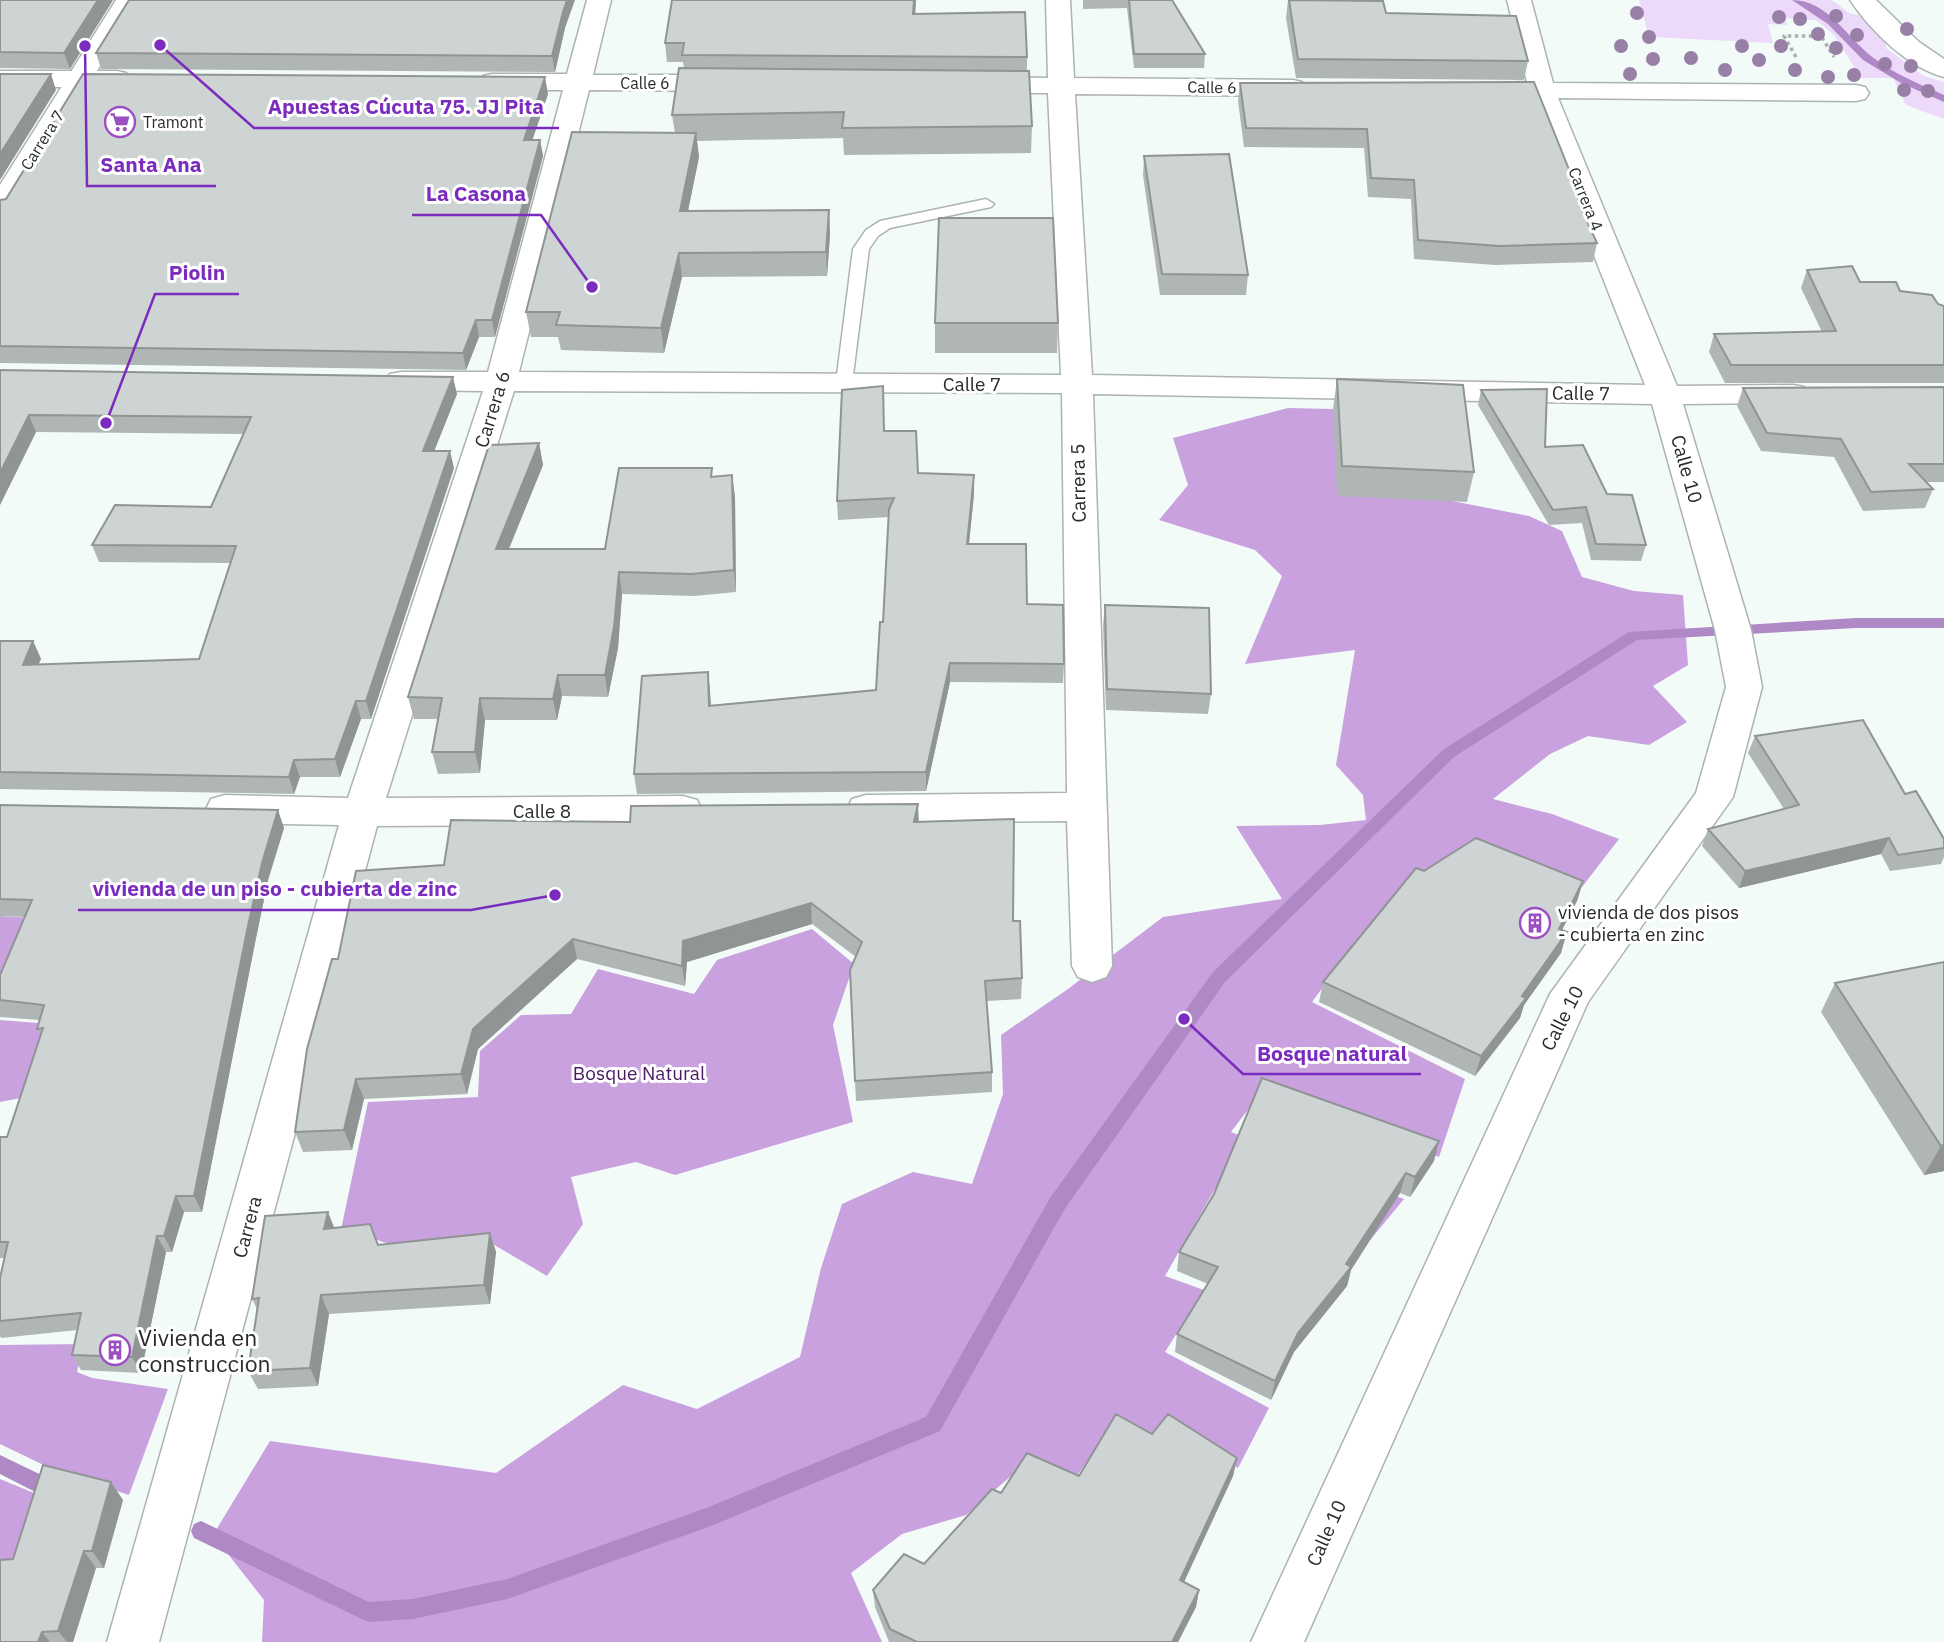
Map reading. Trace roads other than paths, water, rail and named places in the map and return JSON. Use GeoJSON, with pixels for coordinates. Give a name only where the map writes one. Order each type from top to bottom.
{"type":"FeatureCollection","features":[{"type":"Feature","properties":{"kind":"street","name":"Carrera 7"},"geometry":{"type":"LineString","coordinates":[[0,208],[128,0]]}},
{"type":"Feature","properties":{"kind":"street","name":"Carrera 6"},"geometry":{"type":"LineString","coordinates":[[362,812],[501,383],[599,0]]}},
{"type":"Feature","properties":{"kind":"street","name":"Carrera 5"},"geometry":{"type":"LineString","coordinates":[[1058,0],[1060,85],[1077,384],[1084,807],[1093,966]]}},
{"type":"Feature","properties":{"kind":"street","name":"Carrera 4"},"geometry":{"type":"LineString","coordinates":[[1519,0],[1542,90],[1665,395]]}},
{"type":"Feature","properties":{"kind":"street"},"geometry":{"type":"LineString","coordinates":[[1862,0],[1905,45],[1944,69]]}},
{"type":"Feature","properties":{"kind":"street"},"geometry":{"type":"LineString","coordinates":[[0,79],[147,79]]}},
{"type":"Feature","properties":{"kind":"street","name":"Calle 6"},"geometry":{"type":"LineString","coordinates":[[470,82],[757,84]]}},
{"type":"Feature","properties":{"kind":"street","name":"Calle 6"},"geometry":{"type":"LineString","coordinates":[[950,85],[1321,88]]}},
{"type":"Feature","properties":{"kind":"street"},"geometry":{"type":"LineString","coordinates":[[1459,90],[1856,93]]}},
{"type":"Feature","properties":{"kind":"street","name":"Calle 7"},"geometry":{"type":"LineString","coordinates":[[376,381],[1077,384],[1665,395],[1819,394]]}},
{"type":"Feature","properties":{"kind":"street","name":"Calle 10"},"geometry":{"type":"LineString","coordinates":[[1277,1642],[1571,994],[1714,797],[1744,687],[1733,630],[1665,395]]}},
{"type":"Feature","properties":{"kind":"street"},"geometry":{"type":"LineString","coordinates":[[834,809],[1084,807]]}},
{"type":"Feature","properties":{"kind":"street","name":"Calle 8"},"geometry":{"type":"LineString","coordinates":[[196,809],[362,812],[723,810]]}},
{"type":"Feature","properties":{"kind":"street","name":"Carrera"},"geometry":{"type":"LineString","coordinates":[[133,1642],[362,812]]}},
{"type":"Feature","properties":{"kind":"lane"},"geometry":{"type":"LineString","coordinates":[[844,383],[861,249],[872,233],[885,224],[986,204]]}},
{"type":"Feature","properties":{"kind":"waterway"},"geometry":{"type":"LineString","coordinates":[[1797,0],[1832,22],[1867,58],[1905,81],[1944,99]]}},
{"type":"Feature","properties":{"kind":"waterway"},"geometry":{"type":"LineString","coordinates":[[201,1531],[368,1612],[413,1609],[507,1589],[711,1516],[933,1424],[1057,1204],[1219,977],[1449,753],[1634,635],[1856,623],[1944,623]]}},
{"type":"Feature","properties":{"kind":"waterway"},"geometry":{"type":"LineString","coordinates":[[0,1464],[51,1490]]}},
{"type":"Feature","properties":{"kind":"place","name":"Apuestas Cúcuta 75. JJ Pita"},"geometry":{"type":"Point","coordinates":[160,45]}},
{"type":"Feature","properties":{"kind":"place","name":"Santa Ana"},"geometry":{"type":"Point","coordinates":[85,46]}},
{"type":"Feature","properties":{"kind":"place","name":"Tramont"},"geometry":{"type":"Point","coordinates":[120,122]}},
{"type":"Feature","properties":{"kind":"place","name":"La Casona"},"geometry":{"type":"Point","coordinates":[592,287]}},
{"type":"Feature","properties":{"kind":"place","name":"Piolin"},"geometry":{"type":"Point","coordinates":[106,423]}},
{"type":"Feature","properties":{"kind":"place","name":"vivienda de un piso - cubierta de zinc"},"geometry":{"type":"Point","coordinates":[555,895]}},
{"type":"Feature","properties":{"kind":"place","name":"vivienda de dos pisos - cubierta en zinc"},"geometry":{"type":"Point","coordinates":[1535,923]}},
{"type":"Feature","properties":{"kind":"place","name":"Bosque natural"},"geometry":{"type":"Point","coordinates":[1184,1019]}},
{"type":"Feature","properties":{"kind":"place","name":"Vivienda en construccion"},"geometry":{"type":"Point","coordinates":[115,1350]}},
{"type":"Feature","properties":{"kind":"park label","name":"Bosque Natural"},"geometry":{"type":"Point","coordinates":[639,1073]}}]}
